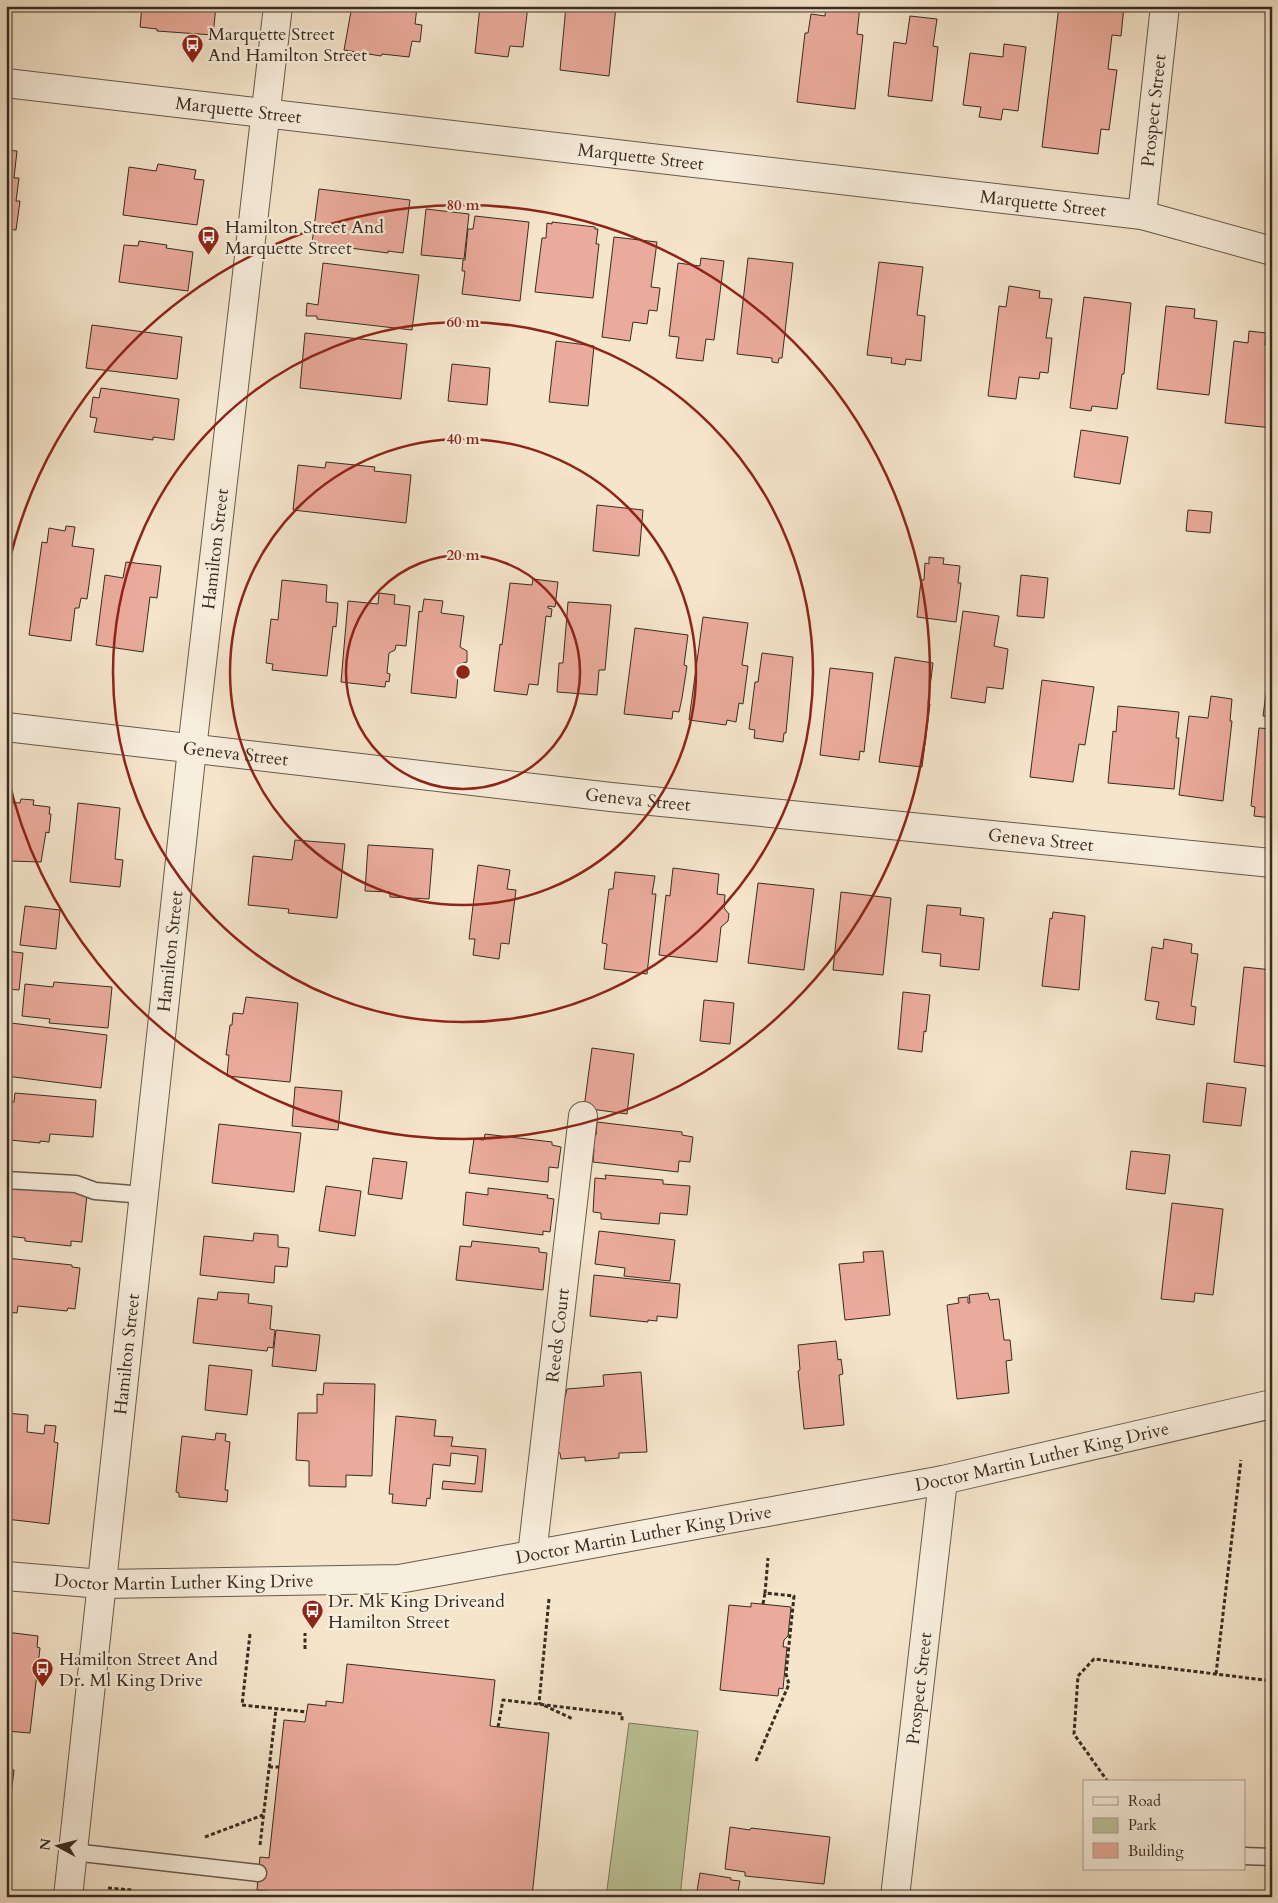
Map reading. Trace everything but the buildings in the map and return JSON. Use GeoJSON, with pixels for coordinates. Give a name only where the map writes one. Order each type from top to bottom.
{"type":"FeatureCollection","features":[{"type":"Feature","properties":{"kind":"street","name":"Hamilton Street"},"geometry":{"type":"LineString","coordinates":[[68,1897],[192,749],[278,6]]}},
{"type":"Feature","properties":{"kind":"street","name":"Prospect Street"},"geometry":{"type":"LineString","coordinates":[[1142,215],[1165,6]]}},
{"type":"Feature","properties":{"kind":"street","name":"Marquette Street"},"geometry":{"type":"LineString","coordinates":[[6,83],[1142,215],[1272,251]]}},
{"type":"Feature","properties":{"kind":"street","name":"Geneva Street"},"geometry":{"type":"LineString","coordinates":[[6,727],[611,797],[1272,863]]}},
{"type":"Feature","properties":{"kind":"street","name":"Reeds Court"},"geometry":{"type":"LineString","coordinates":[[532,1555],[583,1116]]}},
{"type":"Feature","properties":{"kind":"street","name":"Doctor Martin Luther King Drive"},"geometry":{"type":"LineString","coordinates":[[6,1576],[102,1584],[398,1579],[943,1480],[1272,1404]]}},
{"type":"Feature","properties":{"kind":"street","name":"Prospect Street"},"geometry":{"type":"LineString","coordinates":[[895,1897],[943,1480]]}},
{"type":"Feature","properties":{"kind":"lane"},"geometry":{"type":"LineString","coordinates":[[6,1180],[76,1184],[95,1191],[144,1194]]}},
{"type":"Feature","properties":{"kind":"lane"},"geometry":{"type":"LineString","coordinates":[[73,1852],[258,1873]]}},
{"type":"Feature","properties":{"kind":"lane"},"geometry":{"type":"LineString","coordinates":[[1246,1856],[1272,1857]]}},
{"type":"Feature","properties":{"kind":"path"},"geometry":{"type":"LineString","coordinates":[[1216,1674],[1242,1460]]}},
{"type":"Feature","properties":{"kind":"path"},"geometry":{"type":"LineString","coordinates":[[763,1604],[768,1558]]}},
{"type":"Feature","properties":{"kind":"path"},"geometry":{"type":"LineString","coordinates":[[756,1761],[789,1684],[786,1674],[794,1596],[765,1593]]}},
{"type":"Feature","properties":{"kind":"path"},"geometry":{"type":"LineString","coordinates":[[539,1703],[549,1599]]}},
{"type":"Feature","properties":{"kind":"path"},"geometry":{"type":"LineString","coordinates":[[305,1633],[305,1649]]}},
{"type":"Feature","properties":{"kind":"path"},"geometry":{"type":"LineString","coordinates":[[250,1634],[242,1705],[306,1712]]}},
{"type":"Feature","properties":{"kind":"path"},"geometry":{"type":"LineString","coordinates":[[1107,1780],[1074,1734],[1078,1676],[1094,1659],[1272,1681]]}},
{"type":"Feature","properties":{"kind":"path"},"geometry":{"type":"LineString","coordinates":[[498,1727],[502,1700],[622,1714],[622,1721]]}},
{"type":"Feature","properties":{"kind":"path"},"geometry":{"type":"LineString","coordinates":[[539,1703],[573,1719]]}},
{"type":"Feature","properties":{"kind":"path"},"geometry":{"type":"LineString","coordinates":[[260,1851],[276,1709]]}},
{"type":"Feature","properties":{"kind":"path"},"geometry":{"type":"LineString","coordinates":[[269,1766],[279,1767]]}},
{"type":"Feature","properties":{"kind":"path"},"geometry":{"type":"LineString","coordinates":[[203,1838],[263,1815]]}},
{"type":"Feature","properties":{"kind":"green space"},"geometry":{"type":"Polygon","coordinates":[[[629,1723],[698,1731],[680,1897],[606,1897],[629,1723]]]}},
{"type":"Feature","properties":{"kind":"place","name":"Marquette Street And Hamilton Street"},"geometry":{"type":"Point","coordinates":[192,63]}},
{"type":"Feature","properties":{"kind":"place","name":"Hamilton Street And Marquette Street"},"geometry":{"type":"Point","coordinates":[209,256]}},
{"type":"Feature","properties":{"kind":"place","name":"Dr. Mk King Driveand Hamilton Street"},"geometry":{"type":"Point","coordinates":[312,1630]}},
{"type":"Feature","properties":{"kind":"place","name":"Hamilton Street And Dr. Ml King Drive"},"geometry":{"type":"Point","coordinates":[43,1688]}}]}
